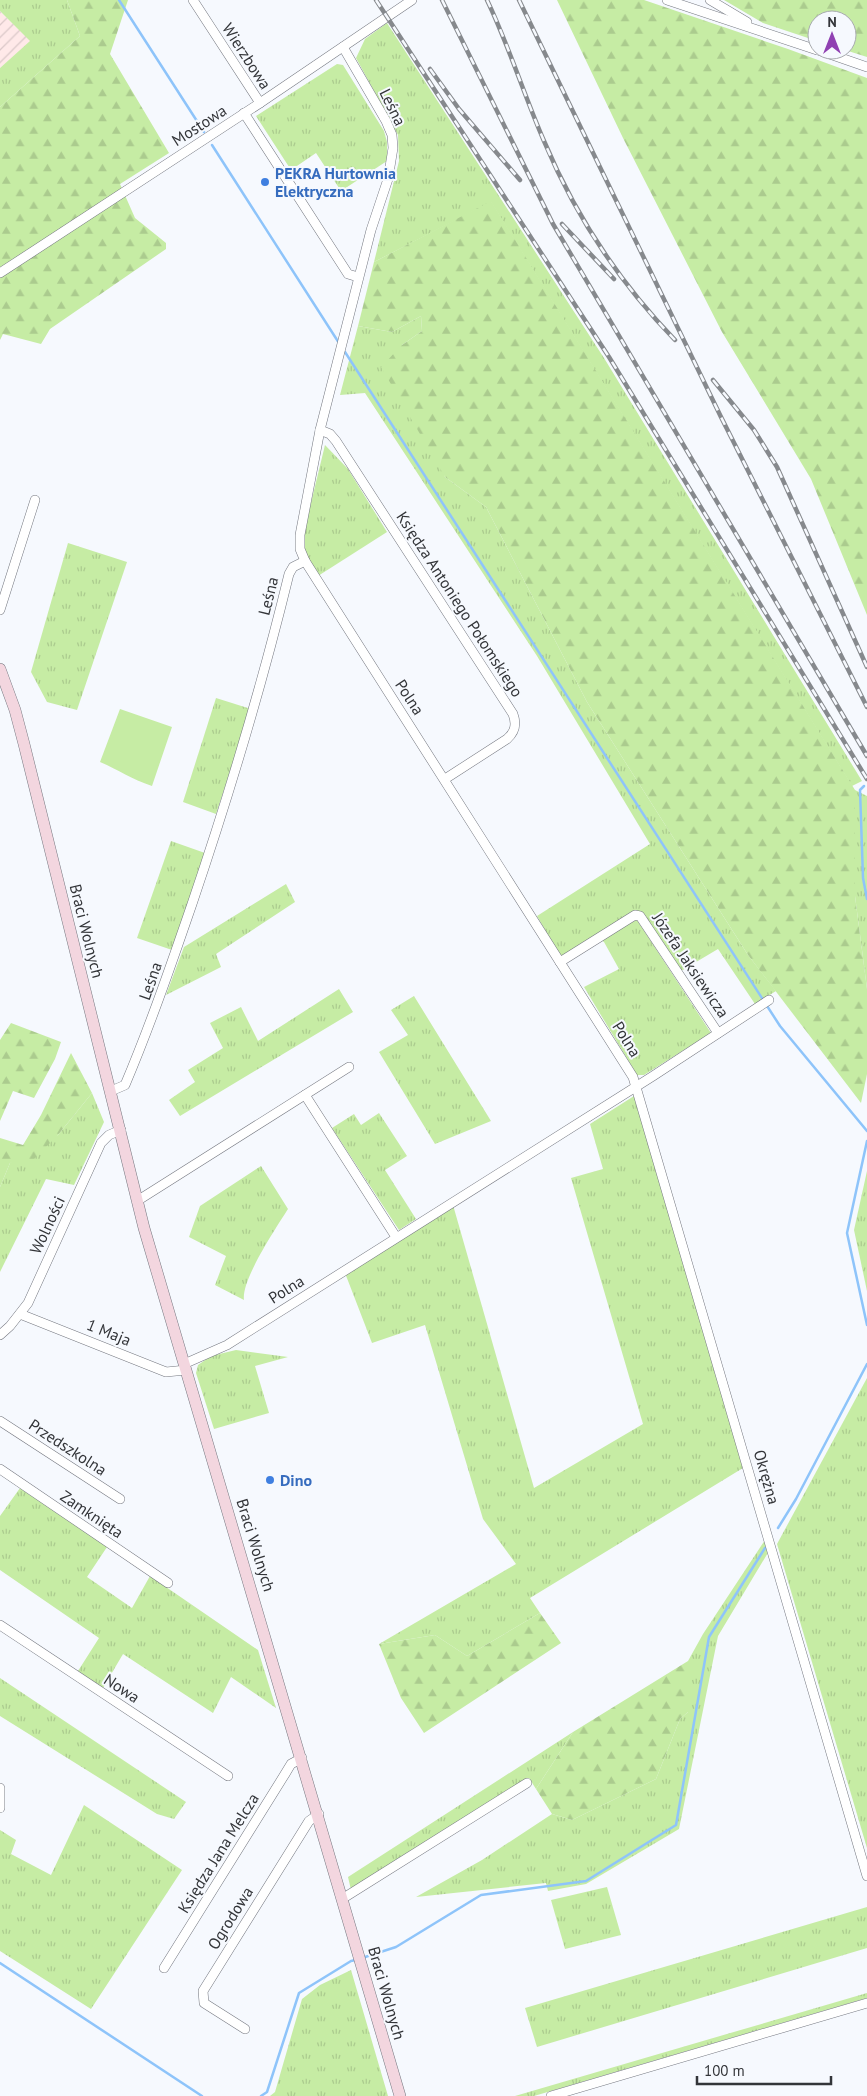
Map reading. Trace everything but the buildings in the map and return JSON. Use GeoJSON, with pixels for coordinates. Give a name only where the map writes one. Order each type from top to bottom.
{"type":"FeatureCollection","features":[{"type":"Feature","properties":{"kind":"main road","name":"Braci Wolnych"},"geometry":{"type":"LineString","coordinates":[[0,669],[22,736],[121,1130],[137,1201],[400,2096]]}},
{"type":"Feature","properties":{"kind":"street","name":"Wierzbowa"},"geometry":{"type":"LineString","coordinates":[[193,0],[260,103]]}},
{"type":"Feature","properties":{"kind":"street","name":"Mostowa"},"geometry":{"type":"LineString","coordinates":[[0,272],[260,103],[412,0]]}},
{"type":"Feature","properties":{"kind":"street"},"geometry":{"type":"LineString","coordinates":[[667,0],[807,46]]}},
{"type":"Feature","properties":{"kind":"street"},"geometry":{"type":"LineString","coordinates":[[710,0],[760,30]]}},
{"type":"Feature","properties":{"kind":"street","name":"Leśna"},"geometry":{"type":"LineString","coordinates":[[111,1091],[125,1085],[162,992],[247,735],[289,574],[293,567],[305,561],[300,549],[300,535],[320,430],[358,277],[388,179],[393,148],[392,135],[386,121],[343,47]]}},
{"type":"Feature","properties":{"kind":"street"},"geometry":{"type":"LineString","coordinates":[[846,60],[867,67]]}},
{"type":"Feature","properties":{"kind":"street"},"geometry":{"type":"LineString","coordinates":[[244,113],[348,274],[358,277]]}},
{"type":"Feature","properties":{"kind":"street","name":"Księdza Antoniego Połomskiego"},"geometry":{"type":"LineString","coordinates":[[320,430],[330,434],[336,441],[516,721],[512,734],[507,740],[445,779]]}},
{"type":"Feature","properties":{"kind":"street"},"geometry":{"type":"LineString","coordinates":[[0,610],[35,500]]}},
{"type":"Feature","properties":{"kind":"street","name":"Polna"},"geometry":{"type":"LineString","coordinates":[[185,1367],[228,1344],[637,1086],[629,1069],[305,561]]}},
{"type":"Feature","properties":{"kind":"street","name":"Józefa Jaksiewicza"},"geometry":{"type":"LineString","coordinates":[[560,962],[635,915],[640,916],[718,1033]]}},
{"type":"Feature","properties":{"kind":"street"},"geometry":{"type":"LineString","coordinates":[[637,1086],[766,1002]]}},
{"type":"Feature","properties":{"kind":"street"},"geometry":{"type":"LineString","coordinates":[[137,1201],[348,1068]]}},
{"type":"Feature","properties":{"kind":"street","name":"Okrężna"},"geometry":{"type":"LineString","coordinates":[[637,1086],[867,1876]]}},
{"type":"Feature","properties":{"kind":"street"},"geometry":{"type":"LineString","coordinates":[[305,1095],[396,1238]]}},
{"type":"Feature","properties":{"kind":"street","name":"Wolności"},"geometry":{"type":"LineString","coordinates":[[0,1335],[28,1303],[101,1143],[108,1135],[121,1130]]}},
{"type":"Feature","properties":{"kind":"street","name":"1 Maja"},"geometry":{"type":"LineString","coordinates":[[20,1314],[166,1372],[185,1367]]}},
{"type":"Feature","properties":{"kind":"street","name":"Przedszkolna"},"geometry":{"type":"LineString","coordinates":[[0,1421],[120,1499]]}},
{"type":"Feature","properties":{"kind":"street","name":"Zamknięta"},"geometry":{"type":"LineString","coordinates":[[0,1469],[168,1583]]}},
{"type":"Feature","properties":{"kind":"street","name":"Nowa"},"geometry":{"type":"LineString","coordinates":[[0,1625],[228,1776]]}},
{"type":"Feature","properties":{"kind":"street","name":"Księdza Jana Melcza"},"geometry":{"type":"LineString","coordinates":[[164,1968],[291,1764],[302,1758]]}},
{"type":"Feature","properties":{"kind":"street"},"geometry":{"type":"LineString","coordinates":[[342,1899],[527,1782]]}},
{"type":"Feature","properties":{"kind":"street"},"geometry":{"type":"LineString","coordinates":[[0,1788],[0,1808]]}},
{"type":"Feature","properties":{"kind":"street","name":"Ogrodowa"},"geometry":{"type":"LineString","coordinates":[[245,2029],[204,2003],[203,1991],[308,1821],[318,1814]]}},
{"type":"Feature","properties":{"kind":"street"},"geometry":{"type":"LineString","coordinates":[[551,2096],[867,2003]]}},
{"type":"Feature","properties":{"kind":"shaded area"},"geometry":{"type":"Polygon","coordinates":[[[0,11],[31,41],[0,68],[0,11]]]}},
{"type":"Feature","properties":{"kind":"green space"},"geometry":{"type":"Polygon","coordinates":[[[0,0],[67,0],[80,36],[0,107],[0,68],[30,41],[0,11],[0,0]]]}},
{"type":"Feature","properties":{"kind":"green space"},"geometry":{"type":"Polygon","coordinates":[[[67,0],[128,0],[110,54],[169,153],[120,184],[135,218],[166,243],[166,249],[50,329],[41,344],[3,334],[0,340],[0,107],[80,36],[67,0]]]}},
{"type":"Feature","properties":{"kind":"green space"},"geometry":{"type":"Polygon","coordinates":[[[557,0],[644,0],[807,56],[807,60],[818,60],[867,78],[867,615],[811,479],[722,332],[623,138],[557,0]]]}},
{"type":"Feature","properties":{"kind":"green space"},"geometry":{"type":"Polygon","coordinates":[[[724,0],[867,0],[867,57],[857,54],[857,10],[807,10],[807,38],[763,23],[724,0]]]}},
{"type":"Feature","properties":{"kind":"green space"},"geometry":{"type":"Polygon","coordinates":[[[387,23],[604,358],[862,781],[852,786],[491,202],[374,262],[399,161],[398,135],[356,58],[365,39],[387,23]]]}},
{"type":"Feature","properties":{"kind":"green space"},"geometry":{"type":"Polygon","coordinates":[[[337,64],[343,65],[384,131],[387,142],[387,161],[341,191],[316,153],[291,170],[256,116],[337,64]]]}},
{"type":"Feature","properties":{"kind":"green space"},"geometry":{"type":"Polygon","coordinates":[[[491,201],[855,790],[855,896],[867,989],[867,1074],[861,1103],[748,955],[587,702],[486,507],[445,477],[381,367],[402,345],[422,331],[421,316],[392,332],[358,326],[374,262],[491,201]]]}},
{"type":"Feature","properties":{"kind":"green space"},"geometry":{"type":"Polygon","coordinates":[[[421,316],[422,331],[402,345],[445,477],[486,507],[587,702],[748,955],[776,991],[755,1004],[718,949],[681,971],[642,913],[561,958],[537,916],[650,844],[537,656],[365,393],[340,395],[358,326],[392,332],[421,316]]]}},
{"type":"Feature","properties":{"kind":"green space"},"geometry":{"type":"Polygon","coordinates":[[[325,445],[348,469],[387,532],[318,576],[300,548],[325,445]]]}},
{"type":"Feature","properties":{"kind":"green space"},"geometry":{"type":"Polygon","coordinates":[[[68,543],[127,562],[77,710],[47,702],[31,672],[68,543]]]}},
{"type":"Feature","properties":{"kind":"green space"},"geometry":{"type":"Polygon","coordinates":[[[216,698],[251,709],[216,814],[183,802],[216,698]]]}},
{"type":"Feature","properties":{"kind":"green space"},"geometry":{"type":"Polygon","coordinates":[[[120,709],[172,727],[152,786],[100,762],[120,709]]]}},
{"type":"Feature","properties":{"kind":"green space"},"geometry":{"type":"Polygon","coordinates":[[[855,790],[867,796],[867,989],[855,896],[855,790]]]}},
{"type":"Feature","properties":{"kind":"green space"},"geometry":{"type":"Polygon","coordinates":[[[171,841],[205,853],[172,950],[137,938],[171,841]]]}},
{"type":"Feature","properties":{"kind":"green space"},"geometry":{"type":"Polygon","coordinates":[[[286,884],[295,902],[216,954],[221,967],[166,995],[184,947],[286,884]]]}},
{"type":"Feature","properties":{"kind":"green space"},"geometry":{"type":"Polygon","coordinates":[[[637,920],[711,1033],[644,1075],[637,1075],[584,987],[619,969],[601,940],[637,920]]]}},
{"type":"Feature","properties":{"kind":"green space"},"geometry":{"type":"Polygon","coordinates":[[[339,989],[353,1012],[180,1116],[169,1100],[195,1082],[188,1070],[223,1048],[210,1023],[241,1007],[258,1041],[339,989]]]}},
{"type":"Feature","properties":{"kind":"green space"},"geometry":{"type":"Polygon","coordinates":[[[414,996],[491,1121],[435,1144],[379,1052],[408,1035],[391,1010],[414,996]]]}},
{"type":"Feature","properties":{"kind":"green space"},"geometry":{"type":"Polygon","coordinates":[[[11,1023],[61,1042],[55,1059],[34,1098],[13,1091],[0,1121],[0,1040],[11,1023]]]}},
{"type":"Feature","properties":{"kind":"green space"},"geometry":{"type":"Polygon","coordinates":[[[71,1053],[92,1093],[58,1135],[32,1161],[10,1163],[0,1187],[0,1138],[23,1145],[41,1115],[71,1053]]]}},
{"type":"Feature","properties":{"kind":"green space"},"geometry":{"type":"Polygon","coordinates":[[[92,1093],[104,1122],[74,1185],[46,1179],[0,1272],[0,1187],[10,1163],[58,1135],[92,1093]]]}},
{"type":"Feature","properties":{"kind":"green space"},"geometry":{"type":"Polygon","coordinates":[[[634,1096],[743,1468],[530,1598],[540,1613],[467,1656],[435,1635],[379,1644],[516,1564],[483,1519],[425,1325],[372,1343],[345,1273],[453,1205],[534,1488],[643,1424],[571,1178],[603,1169],[590,1124],[634,1096]]]}},
{"type":"Feature","properties":{"kind":"green space"},"geometry":{"type":"Polygon","coordinates":[[[379,1113],[407,1156],[385,1170],[416,1219],[399,1230],[332,1128],[354,1114],[361,1125],[379,1113]]]}},
{"type":"Feature","properties":{"kind":"green space"},"geometry":{"type":"Polygon","coordinates":[[[261,1166],[288,1209],[253,1267],[244,1300],[215,1285],[226,1256],[189,1237],[200,1206],[261,1166]]]}},
{"type":"Feature","properties":{"kind":"green space"},"geometry":{"type":"Polygon","coordinates":[[[867,1171],[867,1291],[854,1230],[867,1171]]]}},
{"type":"Feature","properties":{"kind":"green space"},"geometry":{"type":"Polygon","coordinates":[[[236,1350],[288,1357],[255,1366],[269,1413],[214,1429],[196,1373],[198,1365],[211,1356],[236,1350]]]}},
{"type":"Feature","properties":{"kind":"green space"},"geometry":{"type":"Polygon","coordinates":[[[867,1378],[867,1848],[777,1544],[867,1378]]]}},
{"type":"Feature","properties":{"kind":"green space"},"geometry":{"type":"Polygon","coordinates":[[[20,1488],[107,1547],[87,1577],[132,1608],[150,1576],[258,1650],[276,1708],[231,1677],[213,1713],[123,1654],[103,1688],[78,1671],[99,1638],[0,1570],[0,1516],[20,1488]]]}},
{"type":"Feature","properties":{"kind":"green space"},"geometry":{"type":"Polygon","coordinates":[[[765,1540],[769,1551],[718,1636],[679,1829],[586,1884],[548,1891],[546,1883],[416,1897],[482,1860],[552,1814],[572,1820],[656,1779],[680,1719],[688,1712],[688,1661],[703,1634],[765,1540]]]}},
{"type":"Feature","properties":{"kind":"green space"},"geometry":{"type":"Polygon","coordinates":[[[540,1613],[561,1643],[424,1733],[401,1698],[379,1644],[435,1635],[467,1656],[540,1613]]]}},
{"type":"Feature","properties":{"kind":"green space"},"geometry":{"type":"Polygon","coordinates":[[[688,1661],[688,1712],[680,1719],[656,1779],[572,1820],[552,1814],[536,1789],[573,1732],[688,1661]]]}},
{"type":"Feature","properties":{"kind":"green space"},"geometry":{"type":"Polygon","coordinates":[[[0,1678],[186,1802],[174,1819],[157,1814],[0,1716],[0,1678]]]}},
{"type":"Feature","properties":{"kind":"green space"},"geometry":{"type":"Polygon","coordinates":[[[573,1732],[536,1789],[529,1778],[351,1890],[348,1877],[573,1732]]]}},
{"type":"Feature","properties":{"kind":"green space"},"geometry":{"type":"Polygon","coordinates":[[[84,1805],[182,1870],[91,2009],[0,1951],[0,1830],[16,1840],[11,1854],[51,1875],[84,1805]]]}},
{"type":"Feature","properties":{"kind":"green space"},"geometry":{"type":"Polygon","coordinates":[[[607,1887],[621,1935],[565,1949],[551,1900],[607,1887]]]}},
{"type":"Feature","properties":{"kind":"green space"},"geometry":{"type":"Polygon","coordinates":[[[867,1907],[867,1948],[537,2047],[525,2008],[867,1907]]]}},
{"type":"Feature","properties":{"kind":"green space"},"geometry":{"type":"Polygon","coordinates":[[[351,1970],[388,2096],[270,2096],[275,2092],[302,1999],[320,1985],[351,1970]]]}},
{"type":"Feature","properties":{"kind":"green space"},"geometry":{"type":"Polygon","coordinates":[[[867,1993],[867,1998],[534,2096],[515,2096],[867,1993]]]}},
{"type":"Feature","properties":{"kind":"waterway"},"geometry":{"type":"LineString","coordinates":[[119,0],[204,132]]}},
{"type":"Feature","properties":{"kind":"waterway"},"geometry":{"type":"LineString","coordinates":[[212,145],[339,343]]}},
{"type":"Feature","properties":{"kind":"waterway"},"geometry":{"type":"LineString","coordinates":[[345,352],[780,1026],[867,1131]]}},
{"type":"Feature","properties":{"kind":"waterway"},"geometry":{"type":"LineString","coordinates":[[864,786],[860,790],[863,878],[867,899]]}},
{"type":"Feature","properties":{"kind":"waterway"},"geometry":{"type":"LineString","coordinates":[[867,1141],[847,1233],[867,1325]]}},
{"type":"Feature","properties":{"kind":"waterway"},"geometry":{"type":"LineString","coordinates":[[778,1528],[796,1499],[867,1364]]}},
{"type":"Feature","properties":{"kind":"waterway"},"geometry":{"type":"LineString","coordinates":[[362,1958],[396,1947],[481,1895],[586,1881],[676,1825],[709,1637],[765,1548]]}},
{"type":"Feature","properties":{"kind":"waterway"},"geometry":{"type":"LineString","coordinates":[[261,2096],[267,2092],[299,1993],[351,1961],[356,1960]]}},
{"type":"Feature","properties":{"kind":"waterway"},"geometry":{"type":"LineString","coordinates":[[0,1963],[202,2096]]}},
{"type":"Feature","properties":{"kind":"railway"},"geometry":{"type":"LineString","coordinates":[[376,0],[609,357],[867,779]]}},
{"type":"Feature","properties":{"kind":"railway"},"geometry":{"type":"LineString","coordinates":[[442,0],[553,224],[867,756]]}},
{"type":"Feature","properties":{"kind":"railway"},"geometry":{"type":"LineString","coordinates":[[487,0],[544,141],[584,221],[635,295],[675,340]]}},
{"type":"Feature","properties":{"kind":"railway"},"geometry":{"type":"LineString","coordinates":[[519,0],[721,417],[867,707]]}},
{"type":"Feature","properties":{"kind":"railway"},"geometry":{"type":"LineString","coordinates":[[430,69],[459,109],[520,180]]}},
{"type":"Feature","properties":{"kind":"railway"},"geometry":{"type":"LineString","coordinates":[[562,224],[614,279]]}},
{"type":"Feature","properties":{"kind":"railway"},"geometry":{"type":"LineString","coordinates":[[713,380],[754,430],[777,467],[867,667]]}},
{"type":"Feature","properties":{"kind":"place","name":"PEKRA Hurtownia Elektryczna"},"geometry":{"type":"Point","coordinates":[265,182]}},
{"type":"Feature","properties":{"kind":"place","name":"Dino"},"geometry":{"type":"Point","coordinates":[270,1480]}}]}
